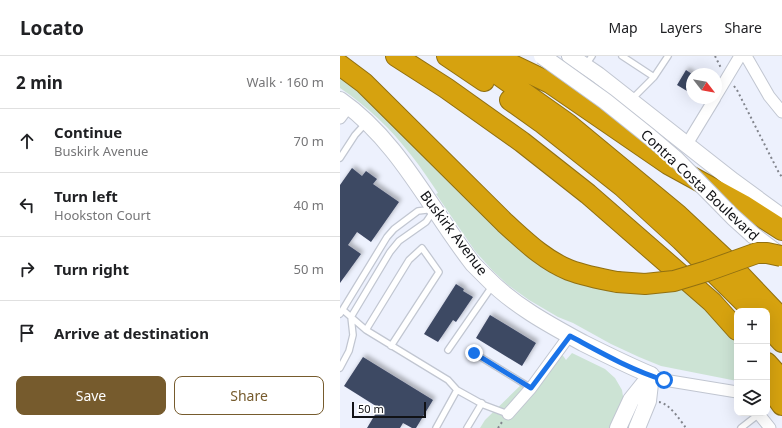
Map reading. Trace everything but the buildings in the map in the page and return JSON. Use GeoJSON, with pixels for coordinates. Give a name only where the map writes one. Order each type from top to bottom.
{"type":"FeatureCollection","features":[{"type":"Feature","properties":{"kind":"highway"},"geometry":{"type":"LineString","coordinates":[[396,56],[446,88],[522,142],[576,184],[712,302],[734,327]]}},
{"type":"Feature","properties":{"kind":"highway"},"geometry":{"type":"LineString","coordinates":[[447,56],[469,70],[540,122],[623,187],[681,240],[750,308]]}},
{"type":"Feature","properties":{"kind":"highway"},"geometry":{"type":"LineString","coordinates":[[472,56],[568,124],[678,215],[724,258],[776,317],[782,342]]}},
{"type":"Feature","properties":{"kind":"highway"},"geometry":{"type":"LineString","coordinates":[[494,56],[550,83],[668,164],[743,205],[782,230]]}},
{"type":"Feature","properties":{"kind":"highway"},"geometry":{"type":"LineString","coordinates":[[340,65],[364,84],[527,244],[548,259],[569,270],[588,276],[617,282],[645,284],[674,281],[757,253],[768,253],[782,256]]}},
{"type":"Feature","properties":{"kind":"highway"},"geometry":{"type":"LineString","coordinates":[[712,302],[734,335]]}},
{"type":"Feature","properties":{"kind":"highway"},"geometry":{"type":"LineString","coordinates":[[770,366],[782,380]]}},
{"type":"Feature","properties":{"kind":"highway"},"geometry":{"type":"LineString","coordinates":[[770,388],[782,405]]}},
{"type":"Feature","properties":{"kind":"main road","name":"Contra Costa Boulevard"},"geometry":{"type":"LineString","coordinates":[[542,56],[650,136],[733,217],[753,235],[782,256]]}},
{"type":"Feature","properties":{"kind":"main road","name":"Contra Costa Boulevard"},"geometry":{"type":"LineString","coordinates":[[570,56],[589,61],[631,100],[733,181],[782,217]]}},
{"type":"Feature","properties":{"kind":"main road","name":"Buskirk Avenue"},"geometry":{"type":"LineString","coordinates":[[343,108],[366,122],[384,141],[401,161],[474,265],[505,295],[530,313],[570,336],[623,364],[651,375]]}},
{"type":"Feature","properties":{"kind":"main road"},"geometry":{"type":"LineString","coordinates":[[636,428],[648,401],[651,375]]}},
{"type":"Feature","properties":{"kind":"main road"},"geometry":{"type":"LineString","coordinates":[[618,428],[631,400],[651,375]]}},
{"type":"Feature","properties":{"kind":"street"},"geometry":{"type":"LineString","coordinates":[[722,86],[740,56]]}},
{"type":"Feature","properties":{"kind":"street"},"geometry":{"type":"LineString","coordinates":[[746,56],[768,96],[782,112]]}},
{"type":"Feature","properties":{"kind":"street"},"geometry":{"type":"LineString","coordinates":[[687,144],[711,104]]}},
{"type":"Feature","properties":{"kind":"street"},"geometry":{"type":"LineString","coordinates":[[508,414],[531,388],[570,336]]}},
{"type":"Feature","properties":{"kind":"street"},"geometry":{"type":"LineString","coordinates":[[651,375],[664,380],[734,392]]}},
{"type":"Feature","properties":{"kind":"street"},"geometry":{"type":"LineString","coordinates":[[760,416],[770,428]]}},
{"type":"Feature","properties":{"kind":"lane"},"geometry":{"type":"LineString","coordinates":[[622,56],[654,77]]}},
{"type":"Feature","properties":{"kind":"lane"},"geometry":{"type":"LineString","coordinates":[[631,100],[654,77],[668,56]]}},
{"type":"Feature","properties":{"kind":"lane"},"geometry":{"type":"LineString","coordinates":[[340,158],[366,122]]}},
{"type":"Feature","properties":{"kind":"lane"},"geometry":{"type":"LineString","coordinates":[[435,209],[418,211],[394,229],[387,237],[341,312],[352,316],[366,330],[448,380],[457,390],[508,414]]}},
{"type":"Feature","properties":{"kind":"lane"},"geometry":{"type":"LineString","coordinates":[[340,368],[349,351],[354,335],[352,316],[390,252],[399,241],[426,222],[435,209]]}},
{"type":"Feature","properties":{"kind":"lane"},"geometry":{"type":"LineString","coordinates":[[366,330],[410,260],[422,248],[439,272],[391,346]]}},
{"type":"Feature","properties":{"kind":"lane"},"geometry":{"type":"LineString","coordinates":[[448,350],[494,285]]}},
{"type":"Feature","properties":{"kind":"lane"},"geometry":{"type":"LineString","coordinates":[[474,353],[531,388]]}},
{"type":"Feature","properties":{"kind":"lane"},"geometry":{"type":"LineString","coordinates":[[436,428],[457,390]]}},
{"type":"Feature","properties":{"kind":"lane"},"geometry":{"type":"LineString","coordinates":[[467,428],[482,403]]}},
{"type":"Feature","properties":{"kind":"lane"},"geometry":{"type":"LineString","coordinates":[[741,428],[756,416]]}},
{"type":"Feature","properties":{"kind":"path"},"geometry":{"type":"LineString","coordinates":[[715,56],[727,79],[738,90],[782,177]]}},
{"type":"Feature","properties":{"kind":"path"},"geometry":{"type":"LineString","coordinates":[[648,401],[662,402],[673,412],[686,428]]}},
{"type":"Feature","properties":{"kind":"green space"},"geometry":{"type":"Polygon","coordinates":[[[340,65],[569,270],[684,277],[734,336],[734,380],[661,366],[639,357],[611,344],[573,323],[558,317],[529,300],[508,285],[475,251],[436,194],[438,193],[428,178],[403,145],[369,110],[340,88],[340,65]]]}},
{"type":"Feature","properties":{"kind":"green space"},"geometry":{"type":"Polygon","coordinates":[[[559,350],[566,360],[572,353],[605,369],[615,378],[622,390],[624,402],[610,428],[480,428],[485,420],[523,383],[530,388],[559,350]]]}},
{"type":"Feature","properties":{"kind":"route"},"geometry":{"type":"LineString","coordinates":[[474,353],[531,388],[570,336],[623,364],[664,380]]}}]}
